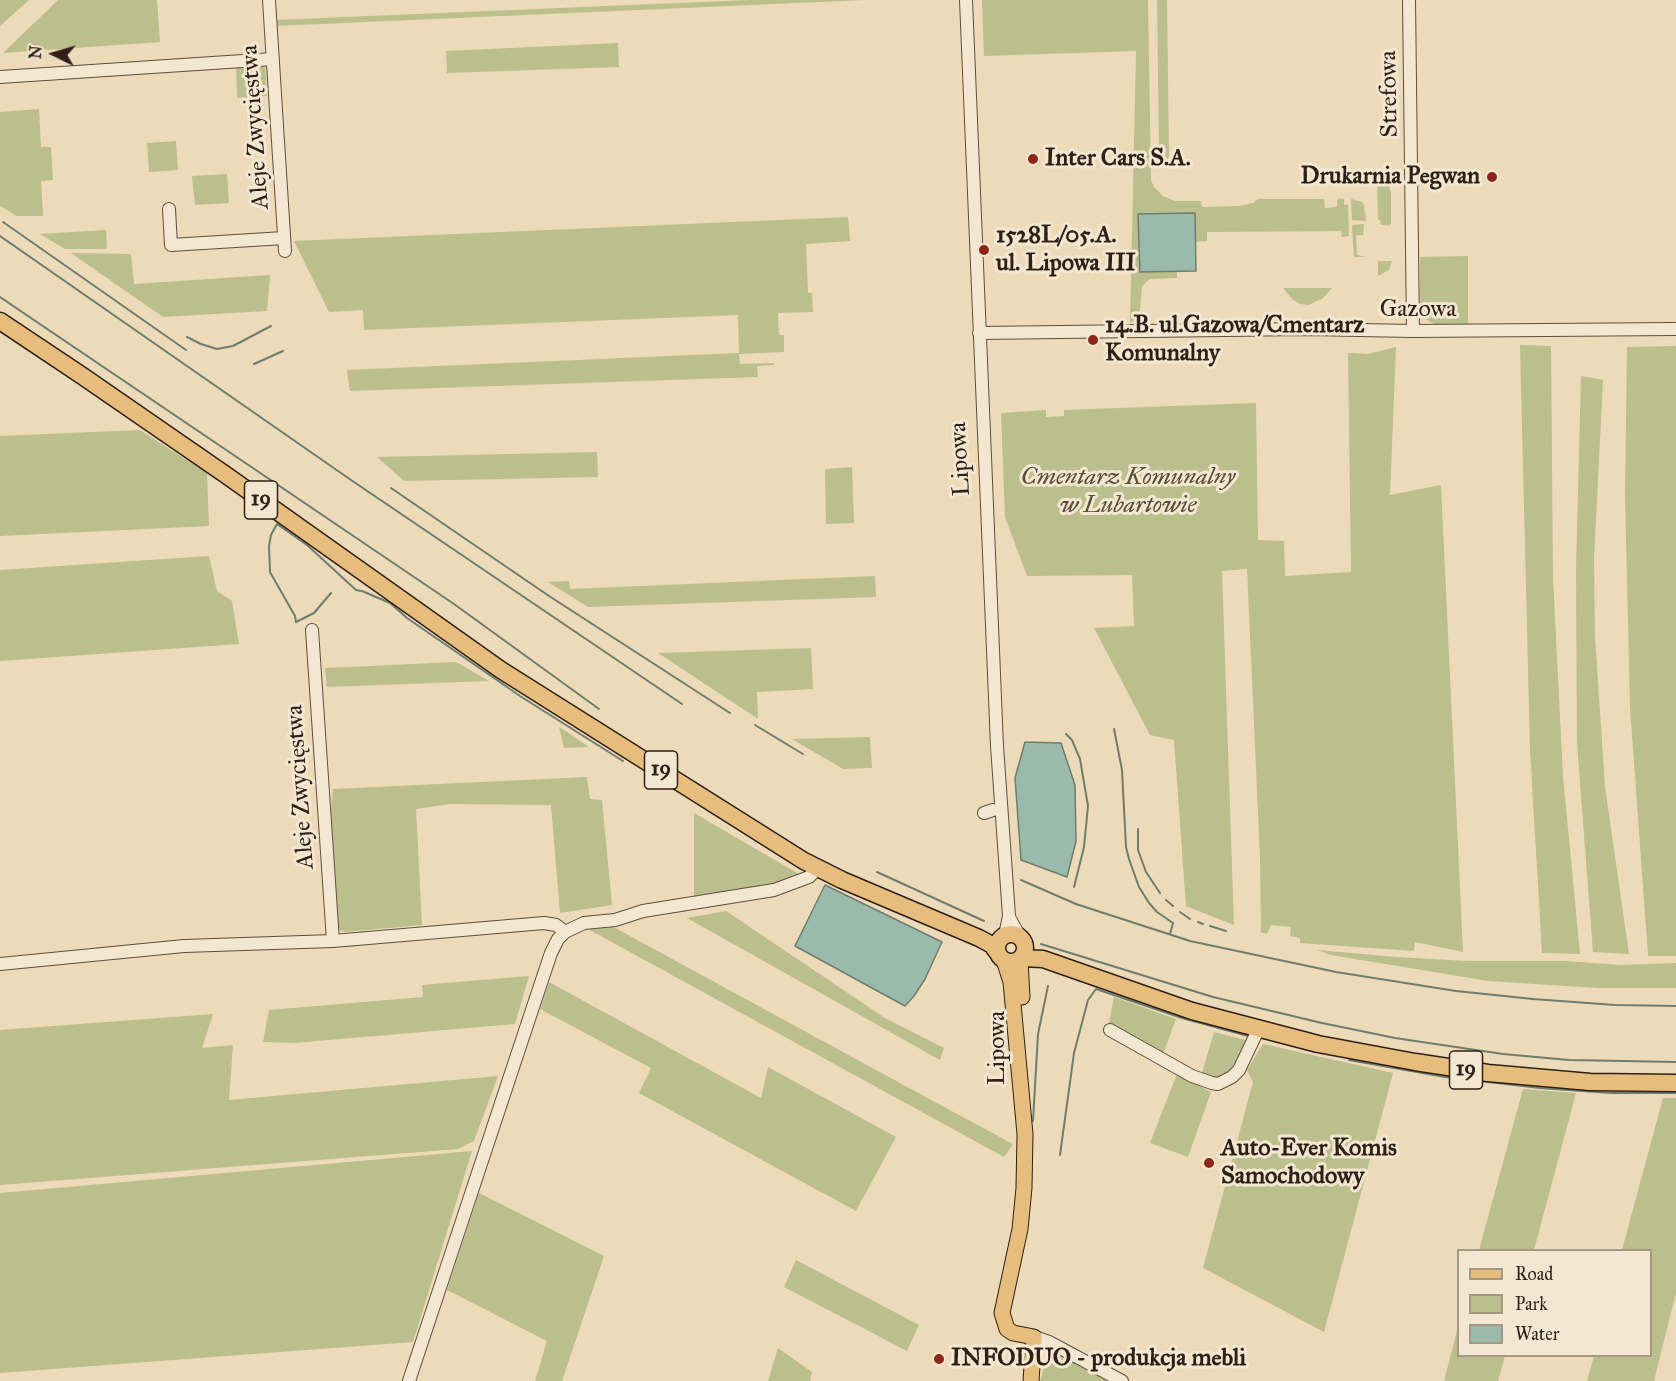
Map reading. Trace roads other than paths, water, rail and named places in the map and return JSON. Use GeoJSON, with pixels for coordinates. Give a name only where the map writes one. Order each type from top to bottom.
{"type":"FeatureCollection","features":[{"type":"Feature","properties":{"kind":"highway","name":"19"},"geometry":{"type":"LineString","coordinates":[[0,321],[198,456],[501,670],[804,861],[992,945],[1043,959],[1192,1011],[1258,1030],[1318,1044],[1488,1073],[1590,1082],[1676,1083]]}},
{"type":"Feature","properties":{"kind":"main road","name":"Lipowa"},"geometry":{"type":"LineString","coordinates":[[1011,949],[1011,981],[1025,1134],[1022,1209],[1002,1313],[1007,1329],[1013,1333],[1034,1337]]}},
{"type":"Feature","properties":{"kind":"main road"},"geometry":{"type":"LineString","coordinates":[[1030,1381],[1034,1337]]}},
{"type":"Feature","properties":{"kind":"street","name":"Aleje Zwycięstwa"},"geometry":{"type":"LineString","coordinates":[[169,209],[171,245],[285,245],[269,0]]}},
{"type":"Feature","properties":{"kind":"street","name":"Lipowa"},"geometry":{"type":"LineString","coordinates":[[966,0],[998,746],[1011,949]]}},
{"type":"Feature","properties":{"kind":"street","name":"Strefowa"},"geometry":{"type":"LineString","coordinates":[[1409,0],[1413,331]]}},
{"type":"Feature","properties":{"kind":"street"},"geometry":{"type":"LineString","coordinates":[[0,77],[273,59]]}},
{"type":"Feature","properties":{"kind":"street","name":"Gazowa"},"geometry":{"type":"LineString","coordinates":[[980,333],[1293,329],[1413,331],[1676,329]]}},
{"type":"Feature","properties":{"kind":"street","name":"Aleje Zwycięstwa"},"geometry":{"type":"LineString","coordinates":[[312,630],[333,941]]}},
{"type":"Feature","properties":{"kind":"street"},"geometry":{"type":"LineString","coordinates":[[409,1381],[551,953],[558,939],[565,932],[584,923],[615,920],[643,911],[774,890],[809,877],[819,867]]}},
{"type":"Feature","properties":{"kind":"street"},"geometry":{"type":"LineString","coordinates":[[0,964],[184,946],[333,941],[544,922],[556,925],[565,932]]}},
{"type":"Feature","properties":{"kind":"street"},"geometry":{"type":"LineString","coordinates":[[1110,1030],[1192,1076],[1218,1084],[1232,1077],[1239,1070],[1258,1030]]}},
{"type":"Feature","properties":{"kind":"street"},"geometry":{"type":"LineString","coordinates":[[1034,1337],[1049,1342],[1122,1381]]}},
{"type":"Feature","properties":{"kind":"water"},"geometry":{"type":"Polygon","coordinates":[[[1195,213],[1196,271],[1140,272],[1138,214],[1195,213]]]}},
{"type":"Feature","properties":{"kind":"water"},"geometry":{"type":"Polygon","coordinates":[[[1025,742],[1061,743],[1075,785],[1076,841],[1067,877],[1021,860],[1015,778],[1025,742]]]}},
{"type":"Feature","properties":{"kind":"water"},"geometry":{"type":"Polygon","coordinates":[[[825,885],[942,942],[925,979],[905,1006],[795,946],[825,885]]]}},
{"type":"Feature","properties":{"kind":"waterway"},"geometry":{"type":"LineString","coordinates":[[3,222],[186,350]]}},
{"type":"Feature","properties":{"kind":"waterway"},"geometry":{"type":"LineString","coordinates":[[0,236],[351,480],[682,704]]}},
{"type":"Feature","properties":{"kind":"waterway"},"geometry":{"type":"LineString","coordinates":[[0,297],[454,604],[599,709]]}},
{"type":"Feature","properties":{"kind":"waterway"},"geometry":{"type":"LineString","coordinates":[[187,337],[217,349],[233,346],[271,326]]}},
{"type":"Feature","properties":{"kind":"waterway"},"geometry":{"type":"LineString","coordinates":[[254,364],[283,351]]}},
{"type":"Feature","properties":{"kind":"waterway"},"geometry":{"type":"LineString","coordinates":[[391,488],[549,596],[730,713]]}},
{"type":"Feature","properties":{"kind":"waterway"},"geometry":{"type":"LineString","coordinates":[[331,593],[314,613],[296,622],[295,616],[270,572],[269,546],[271,535],[277,524],[307,545],[356,590],[390,603],[407,618],[520,696],[623,761]]}},
{"type":"Feature","properties":{"kind":"waterway"},"geometry":{"type":"LineString","coordinates":[[755,725],[803,754]]}},
{"type":"Feature","properties":{"kind":"waterway"},"geometry":{"type":"LineString","coordinates":[[1114,729],[1122,770],[1126,847],[1129,859],[1139,887],[1149,903],[1173,923],[1170,934]]}},
{"type":"Feature","properties":{"kind":"waterway"},"geometry":{"type":"LineString","coordinates":[[1066,734],[1072,740],[1080,759],[1088,806],[1084,847],[1074,887]]}},
{"type":"Feature","properties":{"kind":"waterway"},"geometry":{"type":"LineString","coordinates":[[1138,829],[1138,850],[1146,872],[1160,893]]}},
{"type":"Feature","properties":{"kind":"waterway"},"geometry":{"type":"LineString","coordinates":[[877,872],[984,921]]}},
{"type":"Feature","properties":{"kind":"waterway"},"geometry":{"type":"LineString","coordinates":[[1021,880],[1076,904],[1190,941],[1336,972],[1456,991],[1533,999],[1615,1005],[1676,1006]]}},
{"type":"Feature","properties":{"kind":"waterway"},"geometry":{"type":"LineString","coordinates":[[1166,900],[1173,906]]}},
{"type":"Feature","properties":{"kind":"waterway"},"geometry":{"type":"LineString","coordinates":[[1180,912],[1190,919]]}},
{"type":"Feature","properties":{"kind":"waterway"},"geometry":{"type":"LineString","coordinates":[[1198,922],[1203,924]]}},
{"type":"Feature","properties":{"kind":"waterway"},"geometry":{"type":"LineString","coordinates":[[1210,926],[1226,931]]}},
{"type":"Feature","properties":{"kind":"waterway"},"geometry":{"type":"LineString","coordinates":[[1041,944],[1213,997],[1395,1038],[1503,1054],[1569,1060],[1676,1062]]}},
{"type":"Feature","properties":{"kind":"waterway"},"geometry":{"type":"LineString","coordinates":[[1033,1121],[1038,1034],[1048,986]]}},
{"type":"Feature","properties":{"kind":"waterway"},"geometry":{"type":"LineString","coordinates":[[1060,1155],[1074,1053],[1088,1000],[1096,989],[1182,1018],[1248,1036]]}},
{"type":"Feature","properties":{"kind":"waterway"},"geometry":{"type":"LineString","coordinates":[[1349,1060],[1445,1077],[1540,1088],[1611,1093],[1676,1093]]}},
{"type":"Feature","properties":{"kind":"place","name":"Inter Cars S.A."},"geometry":{"type":"Point","coordinates":[1033,159]}},
{"type":"Feature","properties":{"kind":"place","name":"Drukarnia Pegwan"},"geometry":{"type":"Point","coordinates":[1492,177]}},
{"type":"Feature","properties":{"kind":"place","name":"1528L/05.A. ul. Lipowa III"},"geometry":{"type":"Point","coordinates":[984,250]}},
{"type":"Feature","properties":{"kind":"place","name":"14.B. ul.Gazowa/Cmentarz Komunalny"},"geometry":{"type":"Point","coordinates":[1093,340]}},
{"type":"Feature","properties":{"kind":"place","name":"Auto-Ever Komis Samochodowy"},"geometry":{"type":"Point","coordinates":[1209,1163]}},
{"type":"Feature","properties":{"kind":"place","name":"INFODUO - produkcja mebli"},"geometry":{"type":"Point","coordinates":[939,1359]}},
{"type":"Feature","properties":{"kind":"park label","name":"Cmentarz Komunalny w Lubartowie"},"geometry":{"type":"Point","coordinates":[1128,492]}}]}
